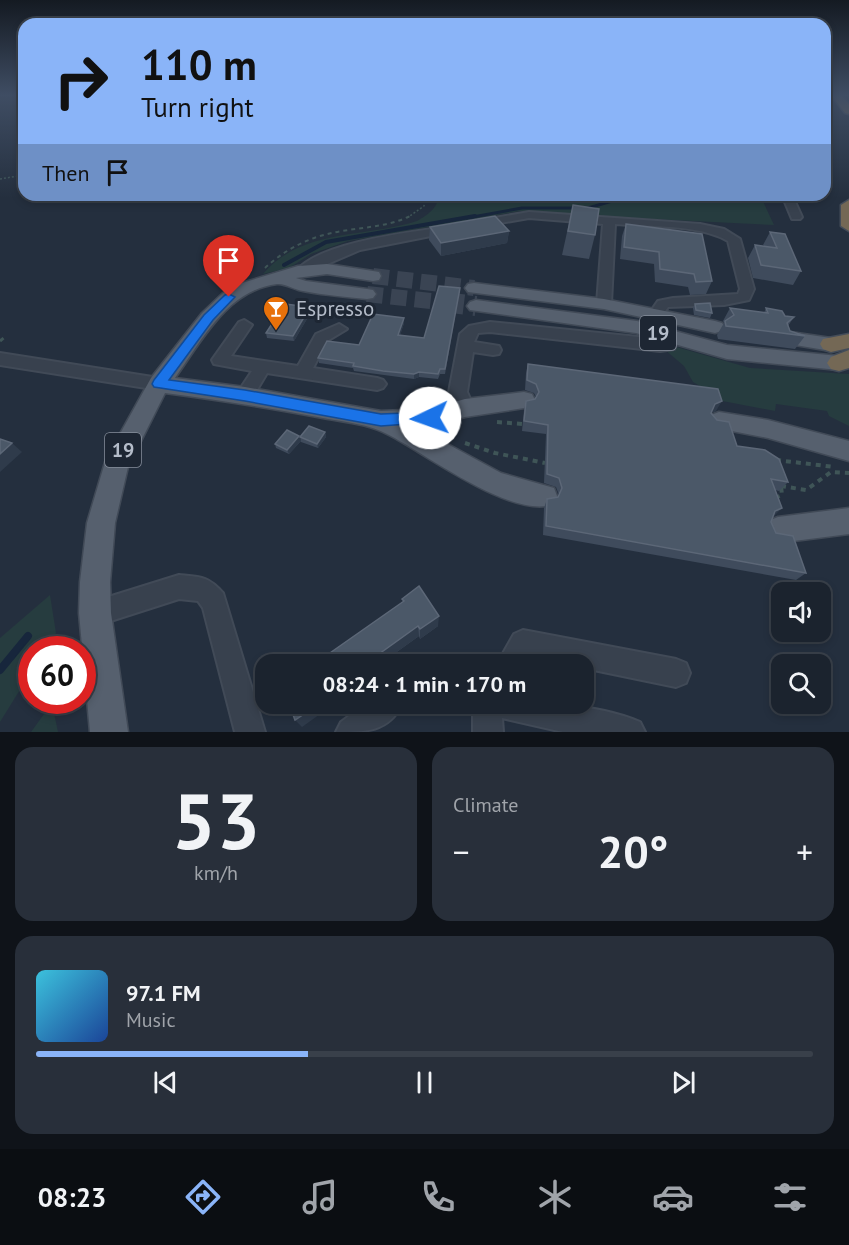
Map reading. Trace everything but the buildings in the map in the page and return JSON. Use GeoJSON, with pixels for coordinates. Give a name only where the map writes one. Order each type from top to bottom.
{"type":"FeatureCollection","features":[{"type":"Feature","properties":{"kind":"highway"},"geometry":{"type":"LineString","coordinates":[[849,205],[849,226]]}},
{"type":"Feature","properties":{"kind":"main road","name":"19"},"geometry":{"type":"LineString","coordinates":[[109,732],[95,597],[101,523],[115,467],[159,384],[209,317],[229,297],[264,282],[304,270],[327,269],[373,276]]}},
{"type":"Feature","properties":{"kind":"main road"},"geometry":{"type":"LineString","coordinates":[[264,282],[367,294]]}},
{"type":"Feature","properties":{"kind":"main road","name":"19"},"geometry":{"type":"LineString","coordinates":[[716,327],[604,304],[475,297],[637,327],[727,352],[781,359],[842,351]]}},
{"type":"Feature","properties":{"kind":"main road","name":"19"},"geometry":{"type":"LineString","coordinates":[[790,338],[842,351]]}},
{"type":"Feature","properties":{"kind":"main road"},"geometry":{"type":"LineString","coordinates":[[159,384],[245,395],[381,420],[430,418],[465,408],[524,400]]}},
{"type":"Feature","properties":{"kind":"main road"},"geometry":{"type":"LineString","coordinates":[[381,420],[414,436],[451,460],[509,488],[544,496]]}},
{"type":"Feature","properties":{"kind":"main road"},"geometry":{"type":"LineString","coordinates":[[719,422],[768,429],[849,451]]}},
{"type":"Feature","properties":{"kind":"main road"},"geometry":{"type":"LineString","coordinates":[[778,530],[849,521]]}},
{"type":"Feature","properties":{"kind":"street"},"geometry":{"type":"LineString","coordinates":[[789,201],[796,217]]}},
{"type":"Feature","properties":{"kind":"street"},"geometry":{"type":"LineString","coordinates":[[304,270],[319,259],[337,252],[521,216],[700,227],[720,231],[734,239],[747,289],[744,297],[732,301],[675,301],[663,304],[657,314]]}},
{"type":"Feature","properties":{"kind":"street"},"geometry":{"type":"LineString","coordinates":[[604,304],[609,221]]}},
{"type":"Feature","properties":{"kind":"street"},"geometry":{"type":"LineString","coordinates":[[244,326],[220,360],[377,384]]}},
{"type":"Feature","properties":{"kind":"street"},"geometry":{"type":"LineString","coordinates":[[465,408],[458,392],[468,334],[474,329],[490,327],[668,345]]}},
{"type":"Feature","properties":{"kind":"street"},"geometry":{"type":"LineString","coordinates":[[303,372],[321,338],[339,329]]}},
{"type":"Feature","properties":{"kind":"street"},"geometry":{"type":"LineString","coordinates":[[466,346],[494,350]]}},
{"type":"Feature","properties":{"kind":"street"},"geometry":{"type":"LineString","coordinates":[[0,359],[159,384]]}},
{"type":"Feature","properties":{"kind":"street"},"geometry":{"type":"LineString","coordinates":[[245,395],[262,366]]}},
{"type":"Feature","properties":{"kind":"street"},"geometry":{"type":"LineString","coordinates":[[95,597],[179,587],[204,590],[214,602],[250,732]]}},
{"type":"Feature","properties":{"kind":"street"},"geometry":{"type":"LineString","coordinates":[[516,654],[523,643],[579,654]]}},
{"type":"Feature","properties":{"kind":"street"},"geometry":{"type":"LineString","coordinates":[[594,657],[676,673]]}},
{"type":"Feature","properties":{"kind":"street"},"geometry":{"type":"LineString","coordinates":[[351,732],[375,714]]}},
{"type":"Feature","properties":{"kind":"street"},"geometry":{"type":"LineString","coordinates":[[487,714],[488,732]]}},
{"type":"Feature","properties":{"kind":"street"},"geometry":{"type":"LineString","coordinates":[[547,714],[630,732]]}},
{"type":"Feature","properties":{"kind":"path"},"geometry":{"type":"LineString","coordinates":[[0,179],[18,176]]}},
{"type":"Feature","properties":{"kind":"path"},"geometry":{"type":"LineString","coordinates":[[264,282],[274,259],[294,247],[329,234],[409,219],[423,206],[424,201]]}},
{"type":"Feature","properties":{"kind":"path"},"geometry":{"type":"LineString","coordinates":[[0,341],[5,337]]}},
{"type":"Feature","properties":{"kind":"path"},"geometry":{"type":"LineString","coordinates":[[494,422],[523,424]]}},
{"type":"Feature","properties":{"kind":"path"},"geometry":{"type":"LineString","coordinates":[[483,449],[545,463]]}},
{"type":"Feature","properties":{"kind":"path"},"geometry":{"type":"LineString","coordinates":[[772,460],[849,471]]}},
{"type":"Feature","properties":{"kind":"path"},"geometry":{"type":"LineString","coordinates":[[781,486],[806,490],[824,475],[831,472],[849,471]]}},
{"type":"Feature","properties":{"kind":"path"},"geometry":{"type":"LineString","coordinates":[[771,498],[782,495],[778,480]]}},
{"type":"Feature","properties":{"kind":"green space"},"geometry":{"type":"Polygon","coordinates":[[[438,201],[763,201],[774,225],[520,211],[348,241],[311,254],[289,268],[263,274],[279,259],[315,241],[417,221],[438,201]]]}},
{"type":"Feature","properties":{"kind":"green space"},"geometry":{"type":"Polygon","coordinates":[[[673,346],[750,368],[849,374],[849,426],[829,416],[827,411],[776,404],[775,411],[712,399],[707,390],[693,382],[684,366],[664,349],[673,346]]]}},
{"type":"Feature","properties":{"kind":"green space"},"geometry":{"type":"Polygon","coordinates":[[[50,595],[56,633],[54,636],[18,636],[18,693],[0,722],[0,638],[50,595]]]}},
{"type":"Feature","properties":{"kind":"green space"},"geometry":{"type":"Polygon","coordinates":[[[44,714],[54,714],[58,732],[31,732],[44,714]]]}},
{"type":"Feature","properties":{"kind":"waterway"},"geometry":{"type":"LineString","coordinates":[[467,218],[522,208],[588,208],[612,201]]}},
{"type":"Feature","properties":{"kind":"waterway"},"geometry":{"type":"LineString","coordinates":[[284,265],[326,242],[475,216]]}},
{"type":"Feature","properties":{"kind":"waterway"},"geometry":{"type":"LineString","coordinates":[[0,670],[18,648]]}},
{"type":"Feature","properties":{"kind":"tunnel"},"geometry":{"type":"LineString","coordinates":[[373,276],[474,288]]}},
{"type":"Feature","properties":{"kind":"tunnel"},"geometry":{"type":"LineString","coordinates":[[367,294],[457,304]]}},
{"type":"Feature","properties":{"kind":"tunnel"},"geometry":{"type":"LineString","coordinates":[[444,302],[476,306]]}},
{"type":"Feature","properties":{"kind":"place","name":"Espresso"},"geometry":{"type":"Point","coordinates":[276,332]}},
{"type":"Feature","properties":{"kind":"route"},"geometry":{"type":"LineString","coordinates":[[229,297],[209,317],[159,384],[245,395],[381,420],[430,418]]}}]}
